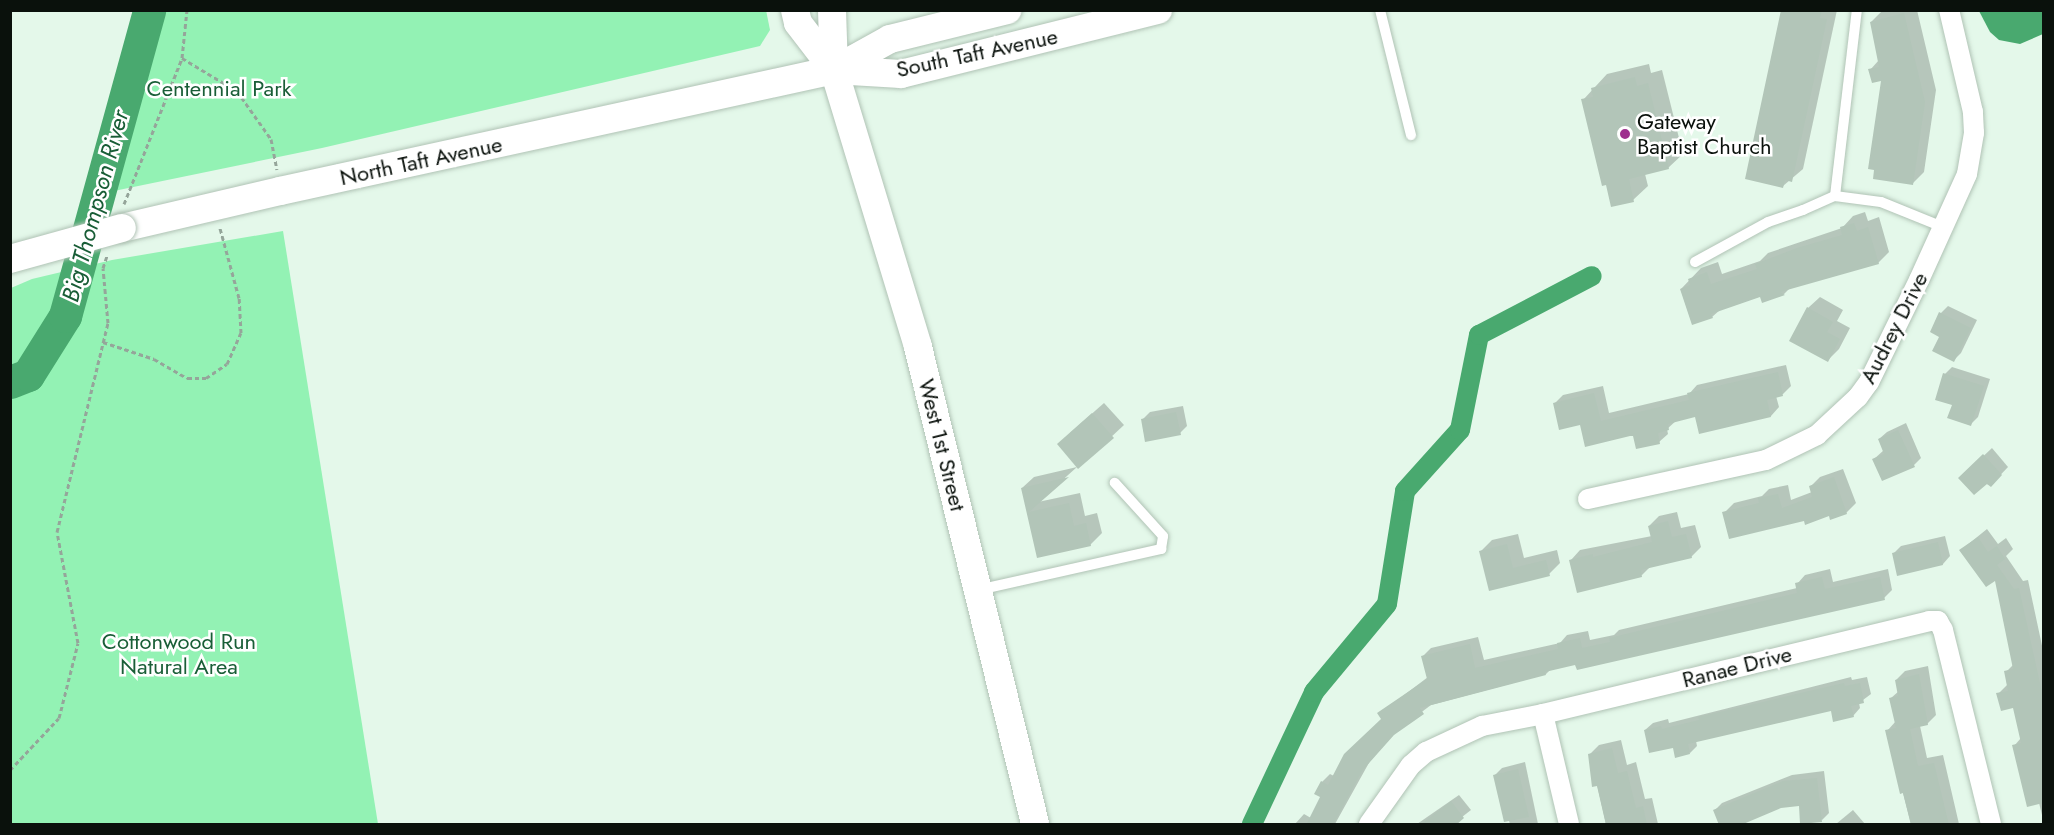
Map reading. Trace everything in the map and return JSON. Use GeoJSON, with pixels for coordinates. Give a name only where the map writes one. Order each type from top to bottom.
{"type":"FeatureCollection","features":[{"type":"Feature","properties":{"kind":"main road","name":"West 1st Street"},"geometry":{"type":"LineString","coordinates":[[795,10],[798,23],[834,70]]}},
{"type":"Feature","properties":{"kind":"main road","name":"West 1st Street"},"geometry":{"type":"LineString","coordinates":[[832,10],[834,70],[918,347],[1035,825]]}},
{"type":"Feature","properties":{"kind":"main road","name":"South Taft Avenue"},"geometry":{"type":"LineString","coordinates":[[834,70],[890,39],[1007,10]]}},
{"type":"Feature","properties":{"kind":"main road","name":"South Taft Avenue"},"geometry":{"type":"LineString","coordinates":[[834,70],[901,74],[1158,10]]}},
{"type":"Feature","properties":{"kind":"main road","name":"North Taft Avenue"},"geometry":{"type":"LineString","coordinates":[[10,259],[118,229],[214,206],[834,70]]}},
{"type":"Feature","properties":{"kind":"street","name":"Audrey Drive"},"geometry":{"type":"LineString","coordinates":[[1588,499],[1766,460],[1817,435],[1858,397],[1869,382],[1967,174],[1974,133],[1973,112],[1949,10]]}},
{"type":"Feature","properties":{"kind":"street","name":"Ranae Drive"},"geometry":{"type":"LineString","coordinates":[[1369,825],[1396,783],[1426,752],[1482,726],[1544,714],[1929,621],[1938,621],[1943,630],[1991,825]]}},
{"type":"Feature","properties":{"kind":"street"},"geometry":{"type":"LineString","coordinates":[[1544,714],[1569,825]]}},
{"type":"Feature","properties":{"kind":"lane"},"geometry":{"type":"LineString","coordinates":[[1380,10],[1411,135]]}},
{"type":"Feature","properties":{"kind":"lane"},"geometry":{"type":"LineString","coordinates":[[1835,196],[1857,10]]}},
{"type":"Feature","properties":{"kind":"lane"},"geometry":{"type":"LineString","coordinates":[[1695,262],[1768,222],[1835,196],[1881,202],[1943,227]]}},
{"type":"Feature","properties":{"kind":"lane"},"geometry":{"type":"LineString","coordinates":[[977,590],[1161,549],[1163,536],[1115,483]]}},
{"type":"Feature","properties":{"kind":"path"},"geometry":{"type":"LineString","coordinates":[[10,770],[59,718],[78,643],[57,532],[108,323],[103,268],[136,170],[182,58],[187,10]]}},
{"type":"Feature","properties":{"kind":"path"},"geometry":{"type":"LineString","coordinates":[[182,58],[237,91],[272,139],[280,191]]}},
{"type":"Feature","properties":{"kind":"path"},"geometry":{"type":"LineString","coordinates":[[103,342],[154,359],[187,378],[206,378],[227,364],[241,333],[239,298],[214,206]]}},
{"type":"Feature","properties":{"kind":"green space","name":"Centennial Park"},"geometry":{"type":"Polygon","coordinates":[[[766,10],[770,30],[760,46],[322,148],[109,192],[160,11],[766,10]]]}},
{"type":"Feature","properties":{"kind":"green space","name":"Cottonwood Run Natural Area"},"geometry":{"type":"Polygon","coordinates":[[[283,231],[378,824],[11,824],[11,288],[32,279],[112,260],[283,231]]]}},
{"type":"Feature","properties":{"kind":"shaded area"},"geometry":{"type":"Polygon","coordinates":[[[1979,11],[2043,11],[2043,34],[2020,44],[1999,40],[1990,32],[1979,11]]]}},
{"type":"Feature","properties":{"kind":"building"},"geometry":{"type":"Polygon","coordinates":[[[1781,10],[1822,10],[1820,18],[1827,19],[1792,182],[1785,180],[1783,188],[1745,179],[1781,10]]]}},
{"type":"Feature","properties":{"kind":"building"},"geometry":{"type":"Polygon","coordinates":[[[1904,13],[1925,102],[1913,185],[1873,179],[1874,170],[1868,169],[1881,81],[1872,83],[1868,69],[1879,67],[1870,22],[1904,13]]]}},
{"type":"Feature","properties":{"kind":"building","name":"Gateway Baptist Church"},"geometry":{"type":"Polygon","coordinates":[[[1635,77],[1637,86],[1648,83],[1669,169],[1629,179],[1634,202],[1611,207],[1606,185],[1602,186],[1581,99],[1593,97],[1591,88],[1635,77]]]}},
{"type":"Feature","properties":{"kind":"building"},"geometry":{"type":"Polygon","coordinates":[[[1854,223],[1857,231],[1868,227],[1879,264],[1780,292],[1785,295],[1762,303],[1760,297],[1711,314],[1713,318],[1692,325],[1680,289],[1690,285],[1688,279],[1707,272],[1711,284],[1757,269],[1755,264],[1797,248],[1842,235],[1840,227],[1854,223]]]}},
{"type":"Feature","properties":{"kind":"building"},"geometry":{"type":"Polygon","coordinates":[[[1807,307],[1833,322],[1827,332],[1840,339],[1828,362],[1789,341],[1807,307]]]}},
{"type":"Feature","properties":{"kind":"building"},"geometry":{"type":"Polygon","coordinates":[[[1939,312],[1971,328],[1954,362],[1932,351],[1939,337],[1930,332],[1939,312]]]}},
{"type":"Feature","properties":{"kind":"building"},"geometry":{"type":"Polygon","coordinates":[[[1778,372],[1783,396],[1767,400],[1771,417],[1699,434],[1695,417],[1668,424],[1669,430],[1658,433],[1660,444],[1636,449],[1633,436],[1585,447],[1580,425],[1559,430],[1553,403],[1594,393],[1601,421],[1689,400],[1687,393],[1778,372]]]}},
{"type":"Feature","properties":{"kind":"building"},"geometry":{"type":"Polygon","coordinates":[[[1943,373],[1984,386],[1971,426],[1947,418],[1952,405],[1935,400],[1943,373]]]}},
{"type":"Feature","properties":{"kind":"building"},"geometry":{"type":"Polygon","coordinates":[[[1176,412],[1181,435],[1145,442],[1141,419],[1176,412]]]}},
{"type":"Feature","properties":{"kind":"building"},"geometry":{"type":"Polygon","coordinates":[[[1092,413],[1114,438],[1078,469],[1057,444],[1092,413]]]}},
{"type":"Feature","properties":{"kind":"building"},"geometry":{"type":"Polygon","coordinates":[[[1898,430],[1915,467],[1882,481],[1872,459],[1884,454],[1878,439],[1898,430]]]}},
{"type":"Feature","properties":{"kind":"building"},"geometry":{"type":"Polygon","coordinates":[[[1983,454],[2002,475],[1991,487],[1987,484],[1974,495],[1958,478],[1983,454]]]}},
{"type":"Feature","properties":{"kind":"building"},"geometry":{"type":"Polygon","coordinates":[[[1069,477],[1029,512],[1069,503],[1074,526],[1086,523],[1091,546],[1037,558],[1021,488],[1069,477]]]}},
{"type":"Feature","properties":{"kind":"building"},"geometry":{"type":"Polygon","coordinates":[[[1834,477],[1847,514],[1830,520],[1829,516],[1805,525],[1804,521],[1729,539],[1722,512],[1759,503],[1758,498],[1778,494],[1782,508],[1812,497],[1809,486],[1834,477]]]}},
{"type":"Feature","properties":{"kind":"building"},"geometry":{"type":"Polygon","coordinates":[[[1668,521],[1672,537],[1686,534],[1692,558],[1641,570],[1642,577],[1577,593],[1569,560],[1593,554],[1593,557],[1652,542],[1648,526],[1668,521]]]}},
{"type":"Feature","properties":{"kind":"building"},"geometry":{"type":"Polygon","coordinates":[[[1978,537],[1988,552],[1997,546],[2005,559],[1997,565],[2014,589],[2019,588],[2043,697],[2043,803],[2027,807],[2012,745],[2021,743],[2013,708],[2001,711],[1996,693],[2008,691],[2004,671],[2013,669],[1995,581],[1986,587],[1959,550],[1978,537]]]}},
{"type":"Feature","properties":{"kind":"building"},"geometry":{"type":"Polygon","coordinates":[[[1938,542],[1943,565],[1897,576],[1892,553],[1938,542]]]}},
{"type":"Feature","properties":{"kind":"building"},"geometry":{"type":"Polygon","coordinates":[[[1507,544],[1513,568],[1546,560],[1550,576],[1489,591],[1479,551],[1507,544]]]}},
{"type":"Feature","properties":{"kind":"building"},"geometry":{"type":"Polygon","coordinates":[[[1822,577],[1825,589],[1880,577],[1885,600],[1577,670],[1575,665],[1545,672],[1546,675],[1420,708],[1424,714],[1394,735],[1362,771],[1333,825],[1306,825],[1320,797],[1314,794],[1321,781],[1328,785],[1344,754],[1381,719],[1377,713],[1427,679],[1421,656],[1470,644],[1475,668],[1558,649],[1557,643],[1580,638],[1582,648],[1610,642],[1609,638],[1797,593],[1795,583],[1822,577]]]}},
{"type":"Feature","properties":{"kind":"building"},"geometry":{"type":"Polygon","coordinates":[[[1919,674],[1928,725],[1910,729],[1918,766],[1934,763],[1949,825],[1911,825],[1903,793],[1900,794],[1885,730],[1896,728],[1889,698],[1898,696],[1895,680],[1919,674]]]}},
{"type":"Feature","properties":{"kind":"building"},"geometry":{"type":"Polygon","coordinates":[[[1844,683],[1845,686],[1860,683],[1864,703],[1851,706],[1854,717],[1833,722],[1831,711],[1688,744],[1690,754],[1675,758],[1673,748],[1649,753],[1644,730],[1661,726],[1662,729],[1699,720],[1698,717],[1844,683]]]}},
{"type":"Feature","properties":{"kind":"building"},"geometry":{"type":"Polygon","coordinates":[[[1612,748],[1618,773],[1627,771],[1636,808],[1643,806],[1647,825],[1606,825],[1597,786],[1592,787],[1588,754],[1612,748]]]}},
{"type":"Feature","properties":{"kind":"building"},"geometry":{"type":"Polygon","coordinates":[[[1518,769],[1529,817],[1504,822],[1493,775],[1518,769]]]}},
{"type":"Feature","properties":{"kind":"building"},"geometry":{"type":"Polygon","coordinates":[[[1817,778],[1822,822],[1800,824],[1799,806],[1781,808],[1741,825],[1719,825],[1713,810],[1783,781],[1817,778]]]}},
{"type":"Feature","properties":{"kind":"building"},"geometry":{"type":"Polygon","coordinates":[[[1451,801],[1464,818],[1456,825],[1420,825],[1451,801]]]}},
{"type":"Feature","properties":{"kind":"waterway","name":"Big Thompson River"},"geometry":{"type":"LineString","coordinates":[[10,382],[28,375],[65,316],[149,10]]}},
{"type":"Feature","properties":{"kind":"waterway"},"geometry":{"type":"LineString","coordinates":[[1252,824],[1314,692],[1387,604],[1405,491],[1460,430],[1479,335],[1592,276]]}},
{"type":"Feature","properties":{"kind":"place","name":"Gateway Baptist Church"},"geometry":{"type":"Point","coordinates":[1625,134]}}]}
